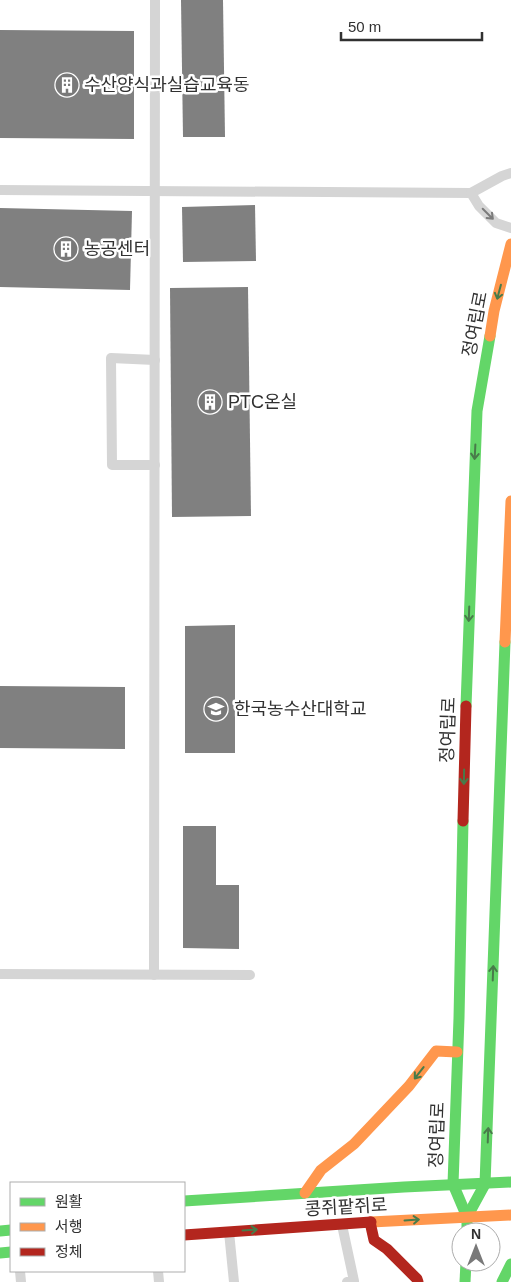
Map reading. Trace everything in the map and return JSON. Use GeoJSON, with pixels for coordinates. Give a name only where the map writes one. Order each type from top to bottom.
{"type":"FeatureCollection","features":[{"type":"Feature","properties":{"kind":"street","name":"정여립로"},"geometry":{"type":"LineString","coordinates":[[468,1217],[453,1184],[465,741],[477,410],[494,310],[511,244]]}},
{"type":"Feature","properties":{"kind":"street","name":"정여립로"},"geometry":{"type":"LineString","coordinates":[[468,1222],[468,1217],[485,1184],[501,851],[511,501]]}},
{"type":"Feature","properties":{"kind":"street"},"geometry":{"type":"LineString","coordinates":[[492,1023],[501,1039]]}},
{"type":"Feature","properties":{"kind":"street"},"geometry":{"type":"LineString","coordinates":[[305,1193],[321,1170],[354,1144],[409,1086],[436,1052],[457,1052]]}},
{"type":"Feature","properties":{"kind":"street","name":"콩쥐팥쥐로"},"geometry":{"type":"LineString","coordinates":[[185,1201],[511,1182]]}},
{"type":"Feature","properties":{"kind":"street","name":"콩쥐팥쥐로"},"geometry":{"type":"LineString","coordinates":[[185,1235],[370,1222],[511,1215]]}},
{"type":"Feature","properties":{"kind":"street"},"geometry":{"type":"LineString","coordinates":[[370,1222],[374,1240],[387,1249],[418,1282]]}},
{"type":"Feature","properties":{"kind":"street"},"geometry":{"type":"LineString","coordinates":[[502,1282],[511,1264]]}},
{"type":"Feature","properties":{"kind":"lane"},"geometry":{"type":"LineString","coordinates":[[154,975],[155,0]]}},
{"type":"Feature","properties":{"kind":"lane"},"geometry":{"type":"LineString","coordinates":[[0,190],[471,193],[511,173]]}},
{"type":"Feature","properties":{"kind":"lane"},"geometry":{"type":"LineString","coordinates":[[471,193],[479,206],[496,223],[511,228]]}},
{"type":"Feature","properties":{"kind":"lane"},"geometry":{"type":"LineString","coordinates":[[155,360],[111,358],[112,465],[155,465]]}},
{"type":"Feature","properties":{"kind":"lane"},"geometry":{"type":"LineString","coordinates":[[0,974],[250,975]]}},
{"type":"Feature","properties":{"kind":"lane"},"geometry":{"type":"LineString","coordinates":[[342,1225],[354,1282],[347,1282]]}},
{"type":"Feature","properties":{"kind":"lane"},"geometry":{"type":"LineString","coordinates":[[228,1232],[234,1282]]}},
{"type":"Feature","properties":{"kind":"building"},"geometry":{"type":"Polygon","coordinates":[[[181,0],[223,0],[225,137],[183,137],[181,0]]]}},
{"type":"Feature","properties":{"kind":"building","name":"수산양식과실습교육동"},"geometry":{"type":"Polygon","coordinates":[[[0,30],[134,31],[134,139],[0,138],[0,30]]]}},
{"type":"Feature","properties":{"kind":"building"},"geometry":{"type":"Polygon","coordinates":[[[255,205],[256,261],[183,262],[182,207],[255,205]]]}},
{"type":"Feature","properties":{"kind":"building","name":"농공센터"},"geometry":{"type":"Polygon","coordinates":[[[0,208],[132,211],[130,290],[0,287],[0,208]]]}},
{"type":"Feature","properties":{"kind":"building","name":"PTC온실"},"geometry":{"type":"Polygon","coordinates":[[[248,287],[251,516],[172,517],[170,288],[248,287]]]}},
{"type":"Feature","properties":{"kind":"building"},"geometry":{"type":"Polygon","coordinates":[[[235,625],[235,753],[185,753],[185,626],[235,625]]]}},
{"type":"Feature","properties":{"kind":"building"},"geometry":{"type":"Polygon","coordinates":[[[0,686],[125,687],[125,749],[0,748],[0,686]]]}},
{"type":"Feature","properties":{"kind":"building"},"geometry":{"type":"Polygon","coordinates":[[[183,826],[216,826],[216,885],[239,885],[239,949],[183,948],[183,826]]]}},
{"type":"Feature","properties":{"kind":"traffic: fast"},"geometry":{"type":"LineString","coordinates":[[466,706],[477,411],[490,336]]}},
{"type":"Feature","properties":{"kind":"traffic: fast"},"geometry":{"type":"LineString","coordinates":[[467,1222],[467,1217],[485,1184],[505,642]]}},
{"type":"Feature","properties":{"kind":"traffic: fast"},"geometry":{"type":"LineString","coordinates":[[463,821],[453,1184],[467,1217]]}},
{"type":"Feature","properties":{"kind":"traffic: fast"},"geometry":{"type":"LineString","coordinates":[[185,1201],[511,1182]]}},
{"type":"Feature","properties":{"kind":"traffic: fast"},"geometry":{"type":"LineString","coordinates":[[0,1231],[10,1230]]}},
{"type":"Feature","properties":{"kind":"traffic: fast"},"geometry":{"type":"LineString","coordinates":[[0,1253],[10,1252]]}},
{"type":"Feature","properties":{"kind":"traffic: fast"},"geometry":{"type":"LineString","coordinates":[[502,1282],[511,1264]]}},
{"type":"Feature","properties":{"kind":"traffic: fast"},"geometry":{"type":"LineString","coordinates":[[465,1282],[466,1272]]}},
{"type":"Feature","properties":{"kind":"traffic: slow"},"geometry":{"type":"LineString","coordinates":[[490,336],[494,311],[511,244]]}},
{"type":"Feature","properties":{"kind":"traffic: slow"},"geometry":{"type":"LineString","coordinates":[[505,642],[511,501]]}},
{"type":"Feature","properties":{"kind":"traffic: slow"},"geometry":{"type":"LineString","coordinates":[[305,1193],[321,1170],[354,1144],[409,1086],[436,1051],[457,1052]]}},
{"type":"Feature","properties":{"kind":"traffic: slow"},"geometry":{"type":"LineString","coordinates":[[371,1222],[511,1215]]}},
{"type":"Feature","properties":{"kind":"traffic: jam"},"geometry":{"type":"LineString","coordinates":[[463,821],[466,706]]}},
{"type":"Feature","properties":{"kind":"traffic: jam"},"geometry":{"type":"LineString","coordinates":[[370,1222],[374,1240],[387,1249],[418,1282]]}},
{"type":"Feature","properties":{"kind":"traffic: jam"},"geometry":{"type":"LineString","coordinates":[[185,1235],[371,1222]]}},
{"type":"Feature","properties":{"kind":"place","name":"수산양식과실습교육동"},"geometry":{"type":"Point","coordinates":[67,85]}},
{"type":"Feature","properties":{"kind":"place","name":"농공센터"},"geometry":{"type":"Point","coordinates":[66,249]}},
{"type":"Feature","properties":{"kind":"place","name":"PTC온실"},"geometry":{"type":"Point","coordinates":[210,402]}},
{"type":"Feature","properties":{"kind":"place","name":"한국농수산대학교"},"geometry":{"type":"Point","coordinates":[216,709]}}]}
